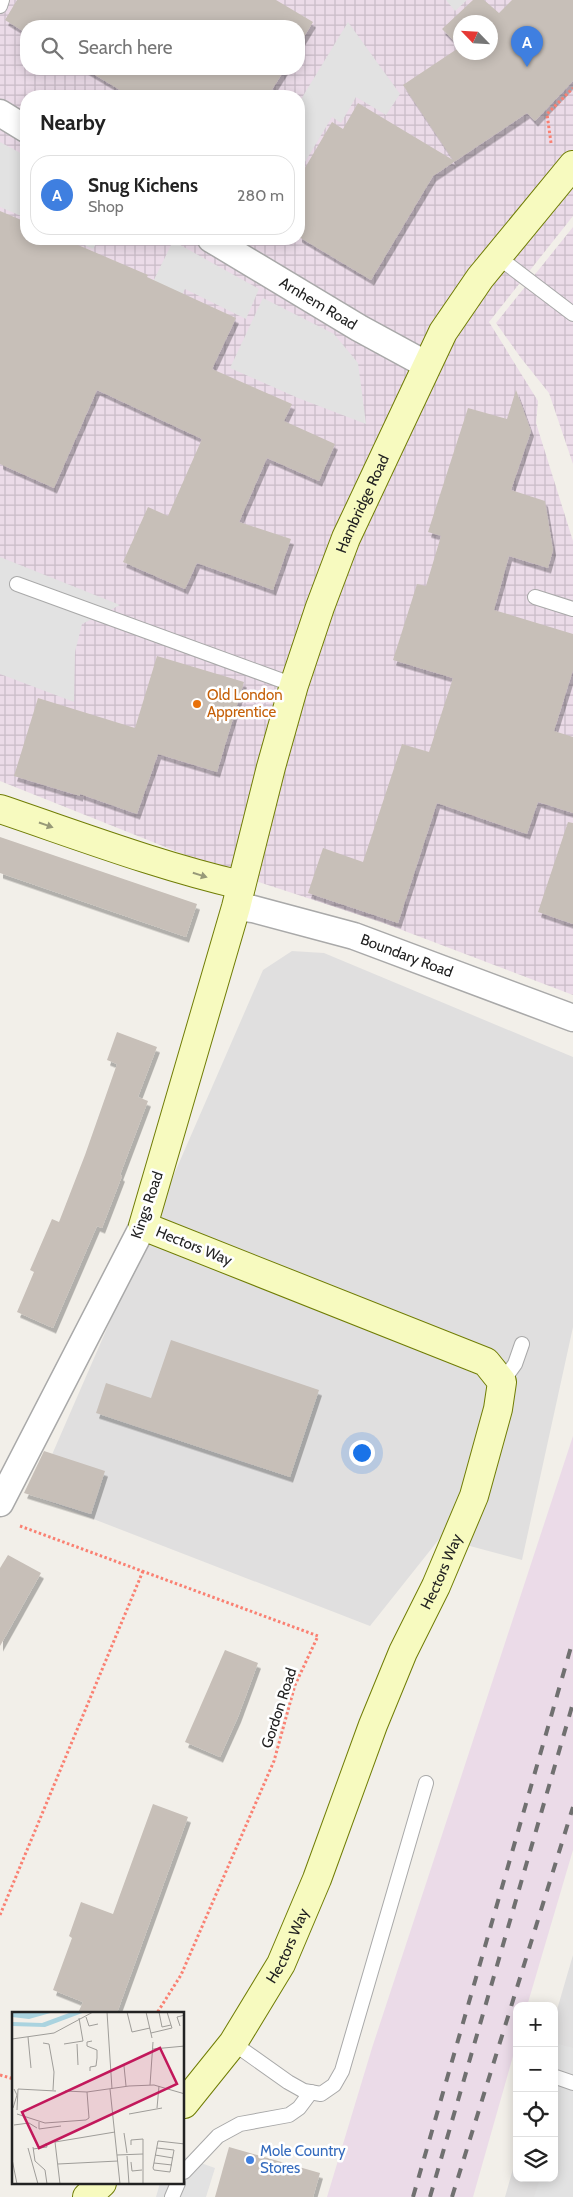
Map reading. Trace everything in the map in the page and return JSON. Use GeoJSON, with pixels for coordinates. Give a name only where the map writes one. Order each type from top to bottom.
{"type":"FeatureCollection","features":[{"type":"Feature","properties":{"kind":"main road","name":"Hambridge Road"},"geometry":{"type":"LineString","coordinates":[[238,896],[294,685],[320,607],[346,538],[442,332],[460,305],[565,175]]}},
{"type":"Feature","properties":{"kind":"main road","name":"Boundary Road"},"geometry":{"type":"LineString","coordinates":[[0,808],[122,851],[207,877],[238,896]]}},
{"type":"Feature","properties":{"kind":"main road","name":"Kings Road"},"geometry":{"type":"LineString","coordinates":[[143,1226],[238,896]]}},
{"type":"Feature","properties":{"kind":"main road","name":"Hectors Way"},"geometry":{"type":"LineString","coordinates":[[143,1226],[486,1362],[502,1382],[498,1409],[474,1496],[436,1586],[403,1652],[376,1716],[317,1878],[281,1964],[233,2043],[185,2103]]}},
{"type":"Feature","properties":{"kind":"main road"},"geometry":{"type":"LineString","coordinates":[[87,2197],[101,2184]]}},
{"type":"Feature","properties":{"kind":"street"},"geometry":{"type":"LineString","coordinates":[[0,113],[20,125]]}},
{"type":"Feature","properties":{"kind":"street","name":"Arnhem Road"},"geometry":{"type":"LineString","coordinates":[[221,245],[359,328],[427,365]]}},
{"type":"Feature","properties":{"kind":"street","name":"Boundary Road"},"geometry":{"type":"LineString","coordinates":[[238,896],[253,909],[354,936],[573,1018]]}},
{"type":"Feature","properties":{"kind":"street","name":"Kings Road"},"geometry":{"type":"LineString","coordinates":[[0,1503],[143,1226]]}},
{"type":"Feature","properties":{"kind":"lane"},"geometry":{"type":"LineString","coordinates":[[0,6],[2,0]]}},
{"type":"Feature","properties":{"kind":"lane"},"geometry":{"type":"LineString","coordinates":[[498,257],[573,314]]}},
{"type":"Feature","properties":{"kind":"lane"},"geometry":{"type":"LineString","coordinates":[[17,584],[294,685]]}},
{"type":"Feature","properties":{"kind":"lane"},"geometry":{"type":"LineString","coordinates":[[535,596],[573,609]]}},
{"type":"Feature","properties":{"kind":"lane"},"geometry":{"type":"LineString","coordinates":[[502,1382],[515,1364],[522,1344]]}},
{"type":"Feature","properties":{"kind":"lane"},"geometry":{"type":"LineString","coordinates":[[233,2043],[288,2082],[304,2091],[322,2094],[334,2085],[342,2071],[426,1783]]}},
{"type":"Feature","properties":{"kind":"lane"},"geometry":{"type":"LineString","coordinates":[[558,2079],[573,2083]]}},
{"type":"Feature","properties":{"kind":"lane"},"geometry":{"type":"LineString","coordinates":[[185,2171],[218,2136],[240,2124],[289,2115],[299,2108],[311,2092]]}},
{"type":"Feature","properties":{"kind":"lane"},"geometry":{"type":"LineString","coordinates":[[172,2197],[178,2184]]}},
{"type":"Feature","properties":{"kind":"path"},"geometry":{"type":"LineString","coordinates":[[565,175],[547,114],[573,88]]}},
{"type":"Feature","properties":{"kind":"path","name":"Gordon Road"},"geometry":{"type":"LineString","coordinates":[[18,1525],[318,1636],[295,1685],[274,1761],[181,1974],[158,2012]]}},
{"type":"Feature","properties":{"kind":"path"},"geometry":{"type":"LineString","coordinates":[[0,1915],[143,1570]]}},
{"type":"Feature","properties":{"kind":"shaded area"},"geometry":{"type":"Polygon","coordinates":[[[0,0],[573,0],[573,216],[489,322],[538,401],[536,423],[573,541],[573,995],[381,922],[228,872],[0,781],[0,0]]]}},
{"type":"Feature","properties":{"kind":"shaded area"},"geometry":{"type":"Polygon","coordinates":[[[446,0],[467,0],[455,11],[446,0]]]}},
{"type":"Feature","properties":{"kind":"shaded area"},"geometry":{"type":"Polygon","coordinates":[[[348,22],[400,94],[386,115],[356,97],[341,123],[332,117],[305,162],[305,93],[348,22]]]}},
{"type":"Feature","properties":{"kind":"shaded area"},"geometry":{"type":"Polygon","coordinates":[[[0,142],[20,153],[20,215],[0,207],[0,142]]]}},
{"type":"Feature","properties":{"kind":"shaded area"},"geometry":{"type":"Polygon","coordinates":[[[573,227],[573,464],[549,393],[496,323],[573,227]]]}},
{"type":"Feature","properties":{"kind":"shaded area"},"geometry":{"type":"Polygon","coordinates":[[[85,245],[95,245],[93,249],[85,245]]]}},
{"type":"Feature","properties":{"kind":"shaded area"},"geometry":{"type":"Polygon","coordinates":[[[171,245],[180,245],[259,289],[246,319],[185,289],[172,314],[144,300],[171,245]]]}},
{"type":"Feature","properties":{"kind":"shaded area"},"geometry":{"type":"Polygon","coordinates":[[[263,298],[334,334],[358,363],[366,424],[298,398],[230,368],[263,298]]]}},
{"type":"Feature","properties":{"kind":"shaded area"},"geometry":{"type":"Polygon","coordinates":[[[0,557],[120,605],[82,624],[75,652],[74,702],[0,674],[0,557]]]}},
{"type":"Feature","properties":{"kind":"shaded area"},"geometry":{"type":"Polygon","coordinates":[[[292,951],[324,953],[573,1057],[573,1327],[522,1560],[440,1538],[370,1626],[34,1496],[263,970],[292,951]]]}},
{"type":"Feature","properties":{"kind":"shaded area"},"geometry":{"type":"Polygon","coordinates":[[[573,1436],[573,1850],[528,2002],[513,2002],[513,2056],[473,2197],[327,2197],[372,2048],[573,1436]]]}},
{"type":"Feature","properties":{"kind":"shaded area"},"geometry":{"type":"Polygon","coordinates":[[[573,1955],[573,2197],[505,2197],[513,2169],[513,2182],[558,2182],[558,2006],[573,1955]]]}},
{"type":"Feature","properties":{"kind":"shaded area"},"geometry":{"type":"Polygon","coordinates":[[[558,2044],[573,2048],[573,2197],[534,2197],[539,2182],[558,2182],[558,2044]]]}},
{"type":"Feature","properties":{"kind":"shaded area"},"geometry":{"type":"Polygon","coordinates":[[[185,2157],[215,2168],[206,2197],[156,2197],[160,2184],[185,2184],[185,2157]]]}},
{"type":"Feature","properties":{"kind":"building"},"geometry":{"type":"Polygon","coordinates":[[[17,0],[276,0],[313,22],[305,35],[305,20],[20,20],[20,29],[5,20],[17,0]]]}},
{"type":"Feature","properties":{"kind":"building"},"geometry":{"type":"Polygon","coordinates":[[[473,0],[484,0],[499,13],[512,0],[573,0],[573,81],[535,121],[527,113],[433,176],[371,280],[305,241],[305,168],[332,122],[343,129],[358,103],[453,160],[403,85],[453,52],[453,60],[498,60],[498,15],[457,15],[473,0]]]}},
{"type":"Feature","properties":{"kind":"building"},"geometry":{"type":"Polygon","coordinates":[[[453,19],[453,40],[442,29],[453,19]]]}},
{"type":"Feature","properties":{"kind":"building"},"geometry":{"type":"Polygon","coordinates":[[[95,75],[281,75],[272,90],[120,90],[95,75]]]}},
{"type":"Feature","properties":{"kind":"building"},"geometry":{"type":"Polygon","coordinates":[[[0,211],[20,219],[20,245],[78,245],[148,275],[147,277],[236,318],[212,369],[292,404],[284,421],[335,444],[319,481],[267,458],[239,522],[291,539],[273,590],[197,563],[185,589],[123,562],[148,507],[168,516],[202,439],[97,390],[54,488],[0,464],[0,211]]]}},
{"type":"Feature","properties":{"kind":"building"},"geometry":{"type":"Polygon","coordinates":[[[516,390],[531,431],[511,490],[545,501],[553,550],[548,568],[509,556],[494,610],[573,634],[573,670],[554,731],[573,737],[573,813],[538,802],[527,834],[437,803],[398,923],[308,893],[323,848],[363,862],[402,744],[429,752],[453,678],[393,660],[417,584],[426,586],[441,536],[428,532],[468,408],[507,419],[516,390]]]}},
{"type":"Feature","properties":{"kind":"building"},"geometry":{"type":"Polygon","coordinates":[[[157,656],[244,682],[217,772],[158,754],[137,814],[80,794],[80,796],[14,776],[38,698],[135,728],[157,656]]]}},
{"type":"Feature","properties":{"kind":"building"},"geometry":{"type":"Polygon","coordinates":[[[568,822],[573,823],[573,924],[538,912],[568,822]]]}},
{"type":"Feature","properties":{"kind":"building"},"geometry":{"type":"Polygon","coordinates":[[[0,837],[197,904],[186,937],[0,873],[0,837]]]}},
{"type":"Feature","properties":{"kind":"building"},"geometry":{"type":"Polygon","coordinates":[[[117,1032],[157,1047],[138,1097],[148,1101],[102,1228],[97,1226],[53,1328],[17,1312],[34,1272],[30,1270],[52,1219],[59,1222],[85,1155],[117,1064],[107,1060],[117,1032]]]}},
{"type":"Feature","properties":{"kind":"building"},"geometry":{"type":"Polygon","coordinates":[[[171,1340],[319,1390],[290,1477],[96,1413],[106,1383],[151,1398],[171,1340]]]}},
{"type":"Feature","properties":{"kind":"building"},"geometry":{"type":"Polygon","coordinates":[[[44,1451],[105,1471],[91,1514],[24,1493],[44,1451]]]}},
{"type":"Feature","properties":{"kind":"building"},"geometry":{"type":"Polygon","coordinates":[[[8,1555],[41,1573],[0,1646],[0,1568],[8,1555]]]}},
{"type":"Feature","properties":{"kind":"building"},"geometry":{"type":"Polygon","coordinates":[[[225,1650],[258,1663],[238,1717],[220,1757],[185,1742],[225,1650]]]}},
{"type":"Feature","properties":{"kind":"building"},"geometry":{"type":"Polygon","coordinates":[[[153,1804],[188,1817],[117,2012],[78,2012],[83,2002],[53,1990],[72,1938],[69,1936],[81,1902],[113,1914],[153,1804]]]}},
{"type":"Feature","properties":{"kind":"building","name":"Mole Country Stores"},"geometry":{"type":"Polygon","coordinates":[[[229,2147],[320,2173],[313,2197],[215,2197],[229,2147]]]}},
{"type":"Feature","properties":{"kind":"railway"},"geometry":{"type":"LineString","coordinates":[[413,2197],[573,1640]]}},
{"type":"Feature","properties":{"kind":"railway"},"geometry":{"type":"LineString","coordinates":[[430,2197],[573,1703]]}},
{"type":"Feature","properties":{"kind":"railway"},"geometry":{"type":"LineString","coordinates":[[452,2197],[573,1807]]}},
{"type":"Feature","properties":{"kind":"place","name":"Snug Kichens"},"geometry":{"type":"Point","coordinates":[527,67]}},
{"type":"Feature","properties":{"kind":"place","name":"Old London Apprentice"},"geometry":{"type":"Point","coordinates":[197,704]}},
{"type":"Feature","properties":{"kind":"place","name":"Mole Country Stores"},"geometry":{"type":"Point","coordinates":[250,2160]}}]}
